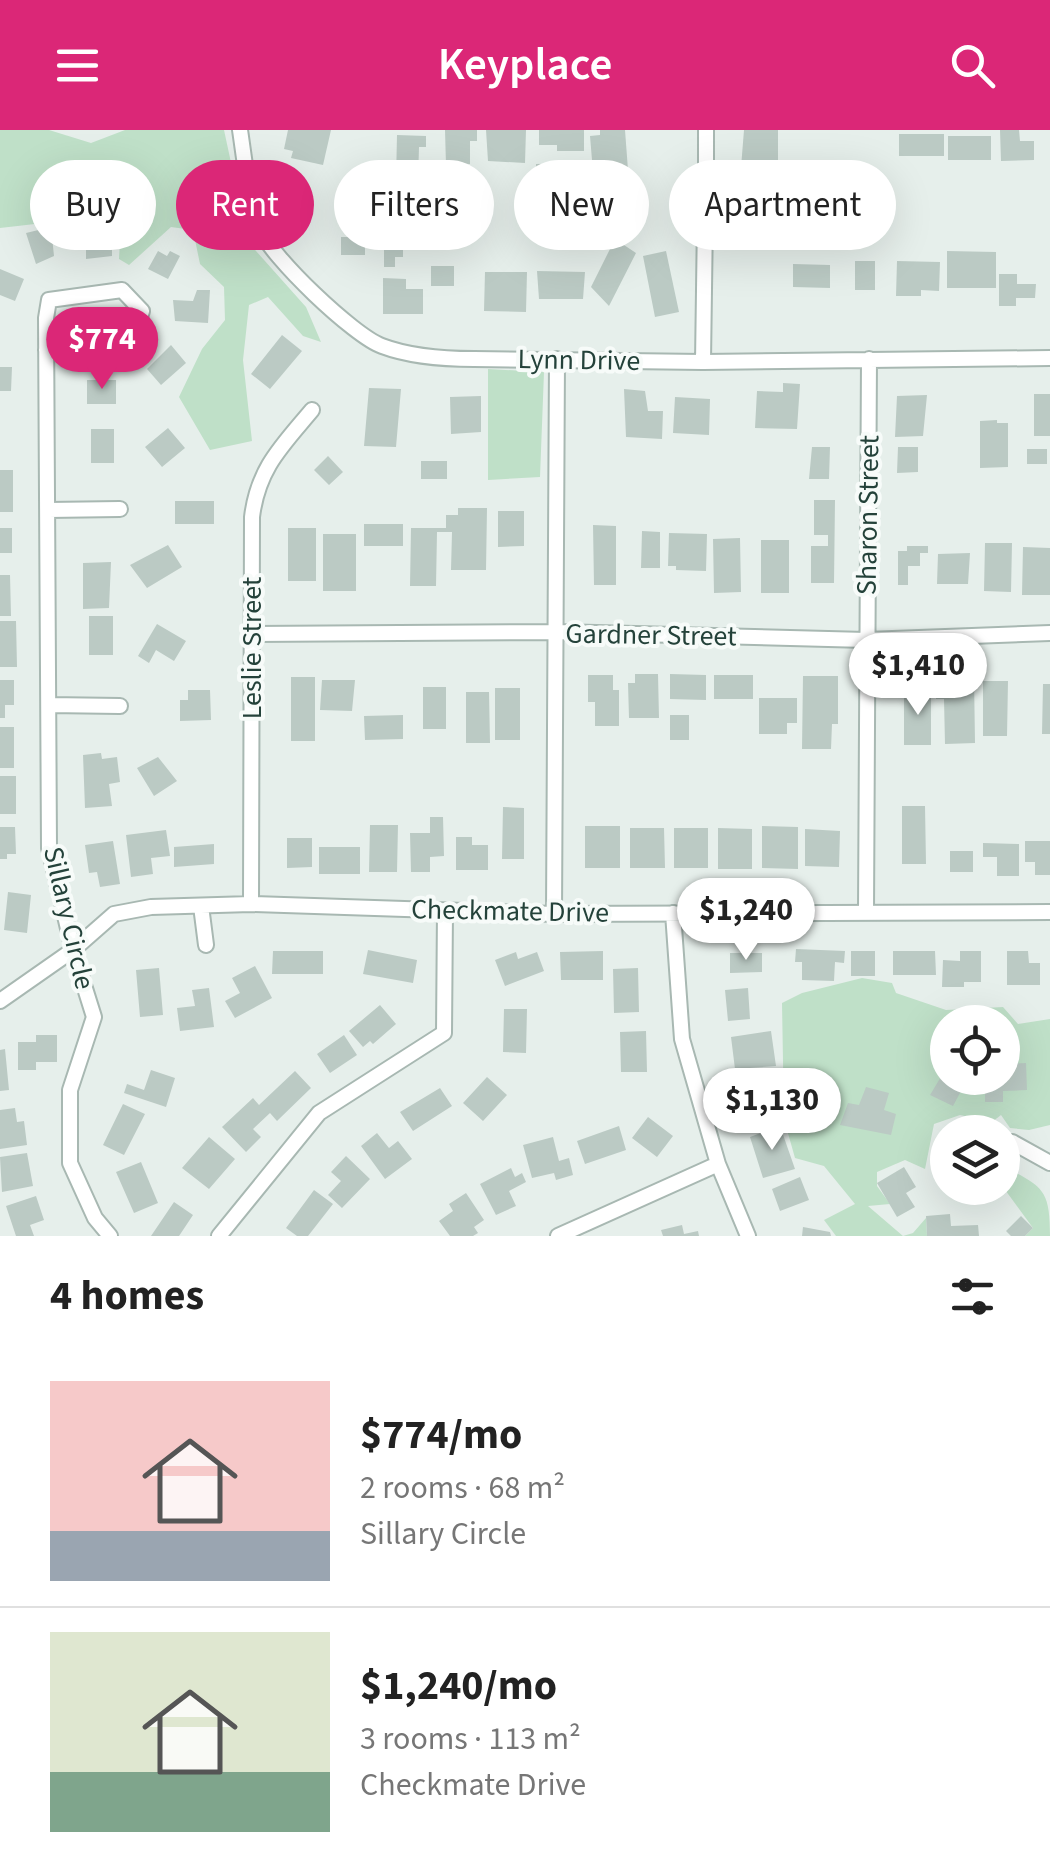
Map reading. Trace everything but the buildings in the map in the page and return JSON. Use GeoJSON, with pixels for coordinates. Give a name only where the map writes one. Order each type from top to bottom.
{"type":"FeatureCollection","features":[{"type":"Feature","properties":{"kind":"street","name":"Lynn Drive"},"geometry":{"type":"LineString","coordinates":[[240,130],[250,196],[261,233],[293,272],[354,329],[380,346],[436,358],[703,362],[1050,358]]}},
{"type":"Feature","properties":{"kind":"street"},"geometry":{"type":"LineString","coordinates":[[706,130],[706,160]]}},
{"type":"Feature","properties":{"kind":"street"},"geometry":{"type":"LineString","coordinates":[[703,362],[705,250]]}},
{"type":"Feature","properties":{"kind":"street","name":"Sillary Circle"},"geometry":{"type":"LineString","coordinates":[[46,350],[63,343],[134,336],[142,311],[122,290],[48,300],[46,350],[49,848],[73,950],[94,1017],[70,1090],[70,1162],[95,1218],[110,1236]]}},
{"type":"Feature","properties":{"kind":"street"},"geometry":{"type":"LineString","coordinates":[[554,914],[557,359]]}},
{"type":"Feature","properties":{"kind":"street","name":"Sharon Street"},"geometry":{"type":"LineString","coordinates":[[866,910],[869,359]]}},
{"type":"Feature","properties":{"kind":"street","name":"Leslie Street"},"geometry":{"type":"LineString","coordinates":[[251,904],[255,491],[268,462],[312,410]]}},
{"type":"Feature","properties":{"kind":"street"},"geometry":{"type":"LineString","coordinates":[[48,510],[120,509]]}},
{"type":"Feature","properties":{"kind":"street","name":"Gardner Street"},"geometry":{"type":"LineString","coordinates":[[252,634],[557,632],[866,640],[1050,634]]}},
{"type":"Feature","properties":{"kind":"street"},"geometry":{"type":"LineString","coordinates":[[49,705],[120,706]]}},
{"type":"Feature","properties":{"kind":"street","name":"Checkmate Drive"},"geometry":{"type":"LineString","coordinates":[[0,1001],[73,950],[114,914],[150,908],[251,904],[554,914],[1050,912]]}},
{"type":"Feature","properties":{"kind":"street"},"geometry":{"type":"LineString","coordinates":[[201,906],[206,945]]}},
{"type":"Feature","properties":{"kind":"street"},"geometry":{"type":"LineString","coordinates":[[219,1236],[319,1113],[444,1033],[445,911]]}},
{"type":"Feature","properties":{"kind":"street"},"geometry":{"type":"LineString","coordinates":[[673,912],[682,1039],[718,1164],[748,1236]]}},
{"type":"Feature","properties":{"kind":"street"},"geometry":{"type":"LineString","coordinates":[[1020,1146],[1050,1163]]}},
{"type":"Feature","properties":{"kind":"street"},"geometry":{"type":"LineString","coordinates":[[558,1236],[718,1164]]}},
{"type":"Feature","properties":{"kind":"green space"},"geometry":{"type":"Polygon","coordinates":[[[0,130],[49,130],[91,143],[125,130],[224,130],[230,160],[176,160],[176,228],[171,227],[156,241],[156,160],[30,160],[30,225],[0,228],[0,130]]]}},
{"type":"Feature","properties":{"kind":"green space"},"geometry":{"type":"Polygon","coordinates":[[[120,250],[146,250],[129,265],[119,259],[120,250]]]}},
{"type":"Feature","properties":{"kind":"green space"},"geometry":{"type":"Polygon","coordinates":[[[197,250],[255,250],[306,307],[321,342],[303,336],[268,297],[249,305],[243,360],[252,441],[210,450],[179,397],[202,349],[225,320],[224,287],[200,264],[197,250]]]}},
{"type":"Feature","properties":{"kind":"green space"},"geometry":{"type":"Polygon","coordinates":[[[488,369],[544,372],[540,477],[488,480],[488,369]]]}},
{"type":"Feature","properties":{"kind":"green space"},"geometry":{"type":"Polygon","coordinates":[[[862,978],[892,983],[896,993],[931,1005],[930,1095],[1020,1095],[1020,1024],[1050,1019],[1050,1125],[1020,1129],[1020,1115],[930,1115],[925,1169],[905,1160],[877,1172],[877,1186],[890,1204],[868,1206],[903,1236],[836,1236],[824,1220],[855,1204],[824,1166],[795,1158],[784,1119],[782,1003],[802,993],[862,978]]]}},
{"type":"Feature","properties":{"kind":"green space"},"geometry":{"type":"Polygon","coordinates":[[[1020,1175],[1042,1191],[1046,1199],[1050,1236],[1025,1236],[1033,1228],[1016,1205],[1020,1205],[1020,1175]]]}},
{"type":"Feature","properties":{"kind":"green space"},"geometry":{"type":"Polygon","coordinates":[[[926,1218],[927,1236],[903,1236],[913,1233],[926,1218]]]}}]}
